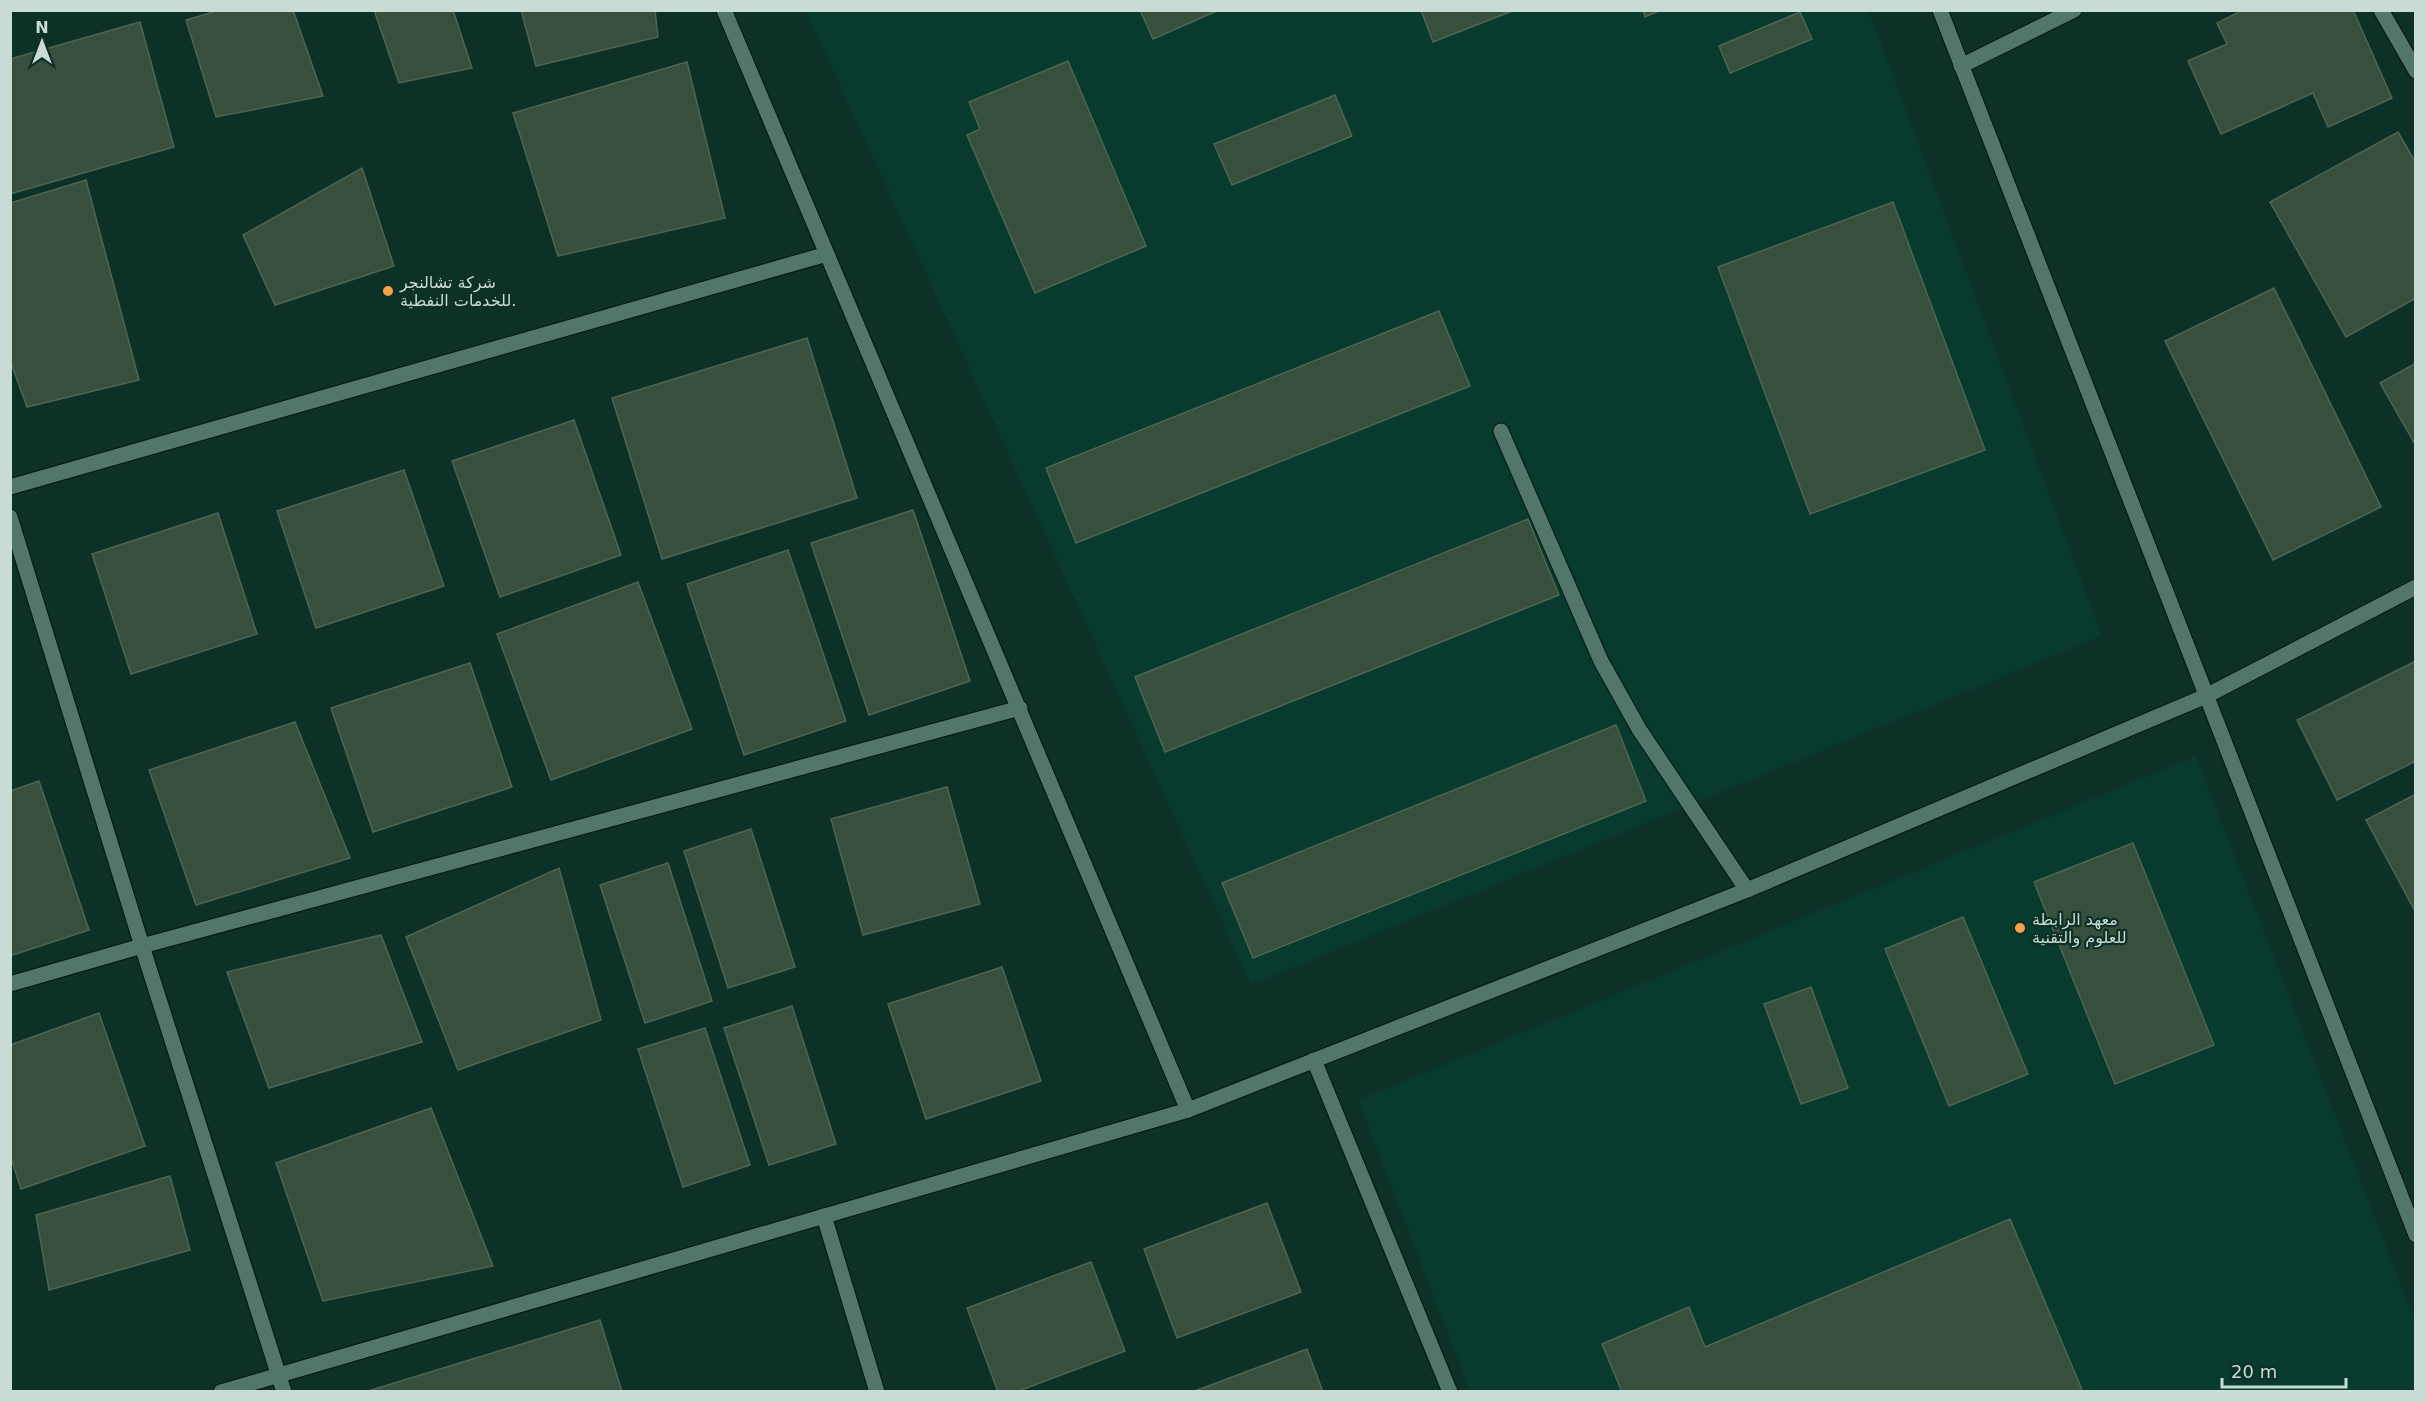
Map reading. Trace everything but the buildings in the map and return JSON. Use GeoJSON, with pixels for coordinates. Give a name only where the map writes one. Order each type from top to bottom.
{"type":"FeatureCollection","features":[{"type":"Feature","properties":{"kind":"street"},"geometry":{"type":"LineString","coordinates":[[724,10],[1188,1110]]}},
{"type":"Feature","properties":{"kind":"street"},"geometry":{"type":"LineString","coordinates":[[1940,10],[2415,1235]]}},
{"type":"Feature","properties":{"kind":"street"},"geometry":{"type":"LineString","coordinates":[[1961,66],[2074,10]]}},
{"type":"Feature","properties":{"kind":"street"},"geometry":{"type":"LineString","coordinates":[[2381,10],[2415,71]]}},
{"type":"Feature","properties":{"kind":"street"},"geometry":{"type":"LineString","coordinates":[[10,487],[827,254]]}},
{"type":"Feature","properties":{"kind":"street"},"geometry":{"type":"LineString","coordinates":[[1501,431],[1584,624],[1619,695],[1639,729],[1747,890]]}},
{"type":"Feature","properties":{"kind":"street"},"geometry":{"type":"LineString","coordinates":[[10,517],[142,946],[284,1392]]}},
{"type":"Feature","properties":{"kind":"street"},"geometry":{"type":"LineString","coordinates":[[221,1392],[1188,1110],[1747,890],[2206,696],[2415,587]]}},
{"type":"Feature","properties":{"kind":"street"},"geometry":{"type":"LineString","coordinates":[[10,984],[142,946],[1020,708]]}},
{"type":"Feature","properties":{"kind":"street"},"geometry":{"type":"LineString","coordinates":[[1314,1060],[1450,1392]]}},
{"type":"Feature","properties":{"kind":"street"},"geometry":{"type":"LineString","coordinates":[[824,1216],[878,1392]]}},
{"type":"Feature","properties":{"kind":"shaded area"},"geometry":{"type":"Polygon","coordinates":[[[806,11],[1869,11],[2102,636],[1251,985],[806,11]]]}},
{"type":"Feature","properties":{"kind":"shaded area","name":"معهد الرابطة للعلوم والتقنية"},"geometry":{"type":"Polygon","coordinates":[[[2196,756],[2415,1321],[2415,1391],[1470,1391],[1358,1100],[2196,756]]]}},
{"type":"Feature","properties":{"kind":"place","name":"شركة تشالنجر للخدمات النفطية."},"geometry":{"type":"Point","coordinates":[388,291]}},
{"type":"Feature","properties":{"kind":"place","name":"معهد الرابطة للعلوم والتقنية"},"geometry":{"type":"Point","coordinates":[2020,928]}}]}
